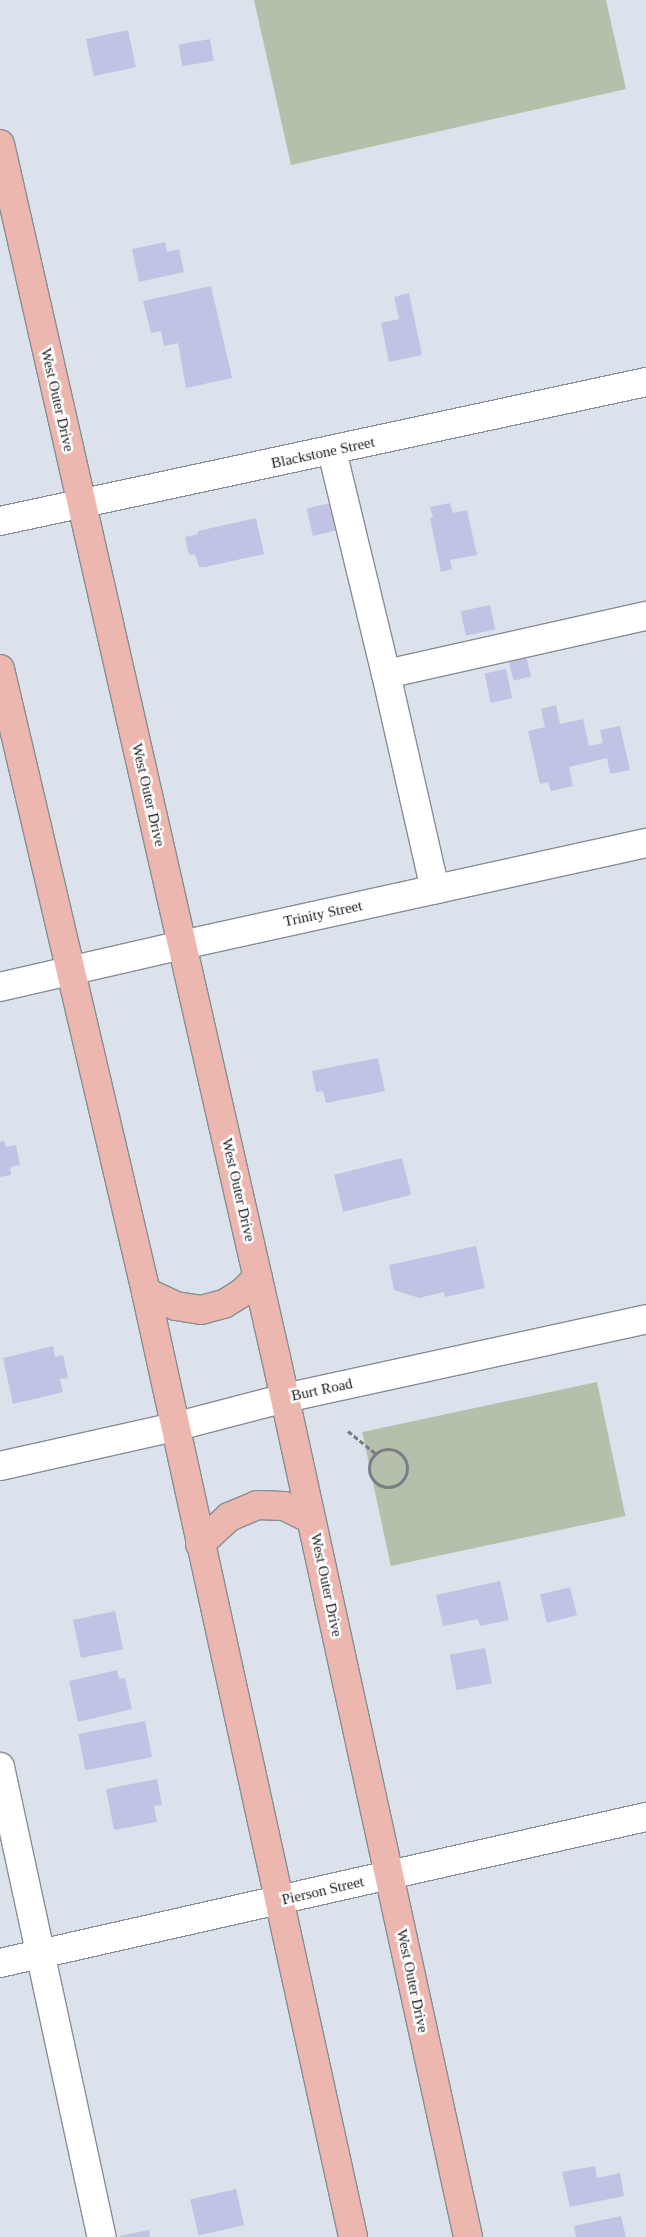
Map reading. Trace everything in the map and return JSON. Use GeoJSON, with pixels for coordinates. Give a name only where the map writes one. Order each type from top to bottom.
{"type":"FeatureCollection","features":[{"type":"Feature","properties":{"kind":"main road","name":"West Outer Drive"},"geometry":{"type":"LineString","coordinates":[[0,144],[258,1277],[468,2237]]}},
{"type":"Feature","properties":{"kind":"main road"},"geometry":{"type":"LineString","coordinates":[[0,668],[69,971],[146,1292],[174,1427],[353,2237]]}},
{"type":"Feature","properties":{"kind":"main road"},"geometry":{"type":"LineString","coordinates":[[146,1292],[176,1306],[201,1310],[224,1304],[243,1292],[258,1277]]}},
{"type":"Feature","properties":{"kind":"main road"},"geometry":{"type":"LineString","coordinates":[[200,1544],[230,1517],[257,1505],[284,1506],[311,1519]]}},
{"type":"Feature","properties":{"kind":"street","name":"Blackstone Street"},"geometry":{"type":"LineString","coordinates":[[0,521],[646,382]]}},
{"type":"Feature","properties":{"kind":"street"},"geometry":{"type":"LineString","coordinates":[[332,451],[386,674],[435,890]]}},
{"type":"Feature","properties":{"kind":"street"},"geometry":{"type":"LineString","coordinates":[[386,674],[646,616]]}},
{"type":"Feature","properties":{"kind":"street","name":"Trinity Street"},"geometry":{"type":"LineString","coordinates":[[0,987],[646,843]]}},
{"type":"Feature","properties":{"kind":"street","name":"Burt Road"},"geometry":{"type":"LineString","coordinates":[[0,1466],[174,1427],[285,1398],[646,1319]]}},
{"type":"Feature","properties":{"kind":"street"},"geometry":{"type":"LineString","coordinates":[[0,1767],[102,2237]]}},
{"type":"Feature","properties":{"kind":"street","name":"Pierson Street"},"geometry":{"type":"LineString","coordinates":[[0,1964],[389,1876],[645,1823]]}},
{"type":"Feature","properties":{"kind":"path"},"geometry":{"type":"LineString","coordinates":[[348,1431],[375,1453]]}},
{"type":"Feature","properties":{"kind":"path"},"geometry":{"type":"LineString","coordinates":[[384,1449],[394,1450],[402,1455],[407,1465],[406,1474],[401,1482],[392,1487],[383,1487],[374,1482],[369,1472],[370,1462],[375,1453],[384,1449]]}},
{"type":"Feature","properties":{"kind":"green space"},"geometry":{"type":"Polygon","coordinates":[[[254,0],[606,0],[626,89],[291,165],[254,0]]]}},
{"type":"Feature","properties":{"kind":"green space"},"geometry":{"type":"Polygon","coordinates":[[[597,1382],[625,1516],[391,1566],[362,1432],[597,1382]]]}},
{"type":"Feature","properties":{"kind":"building"},"geometry":{"type":"Polygon","coordinates":[[[128,30],[136,67],[94,76],[86,39],[128,30]]]}},
{"type":"Feature","properties":{"kind":"building"},"geometry":{"type":"Polygon","coordinates":[[[210,39],[214,61],[182,66],[178,45],[210,39]]]}},
{"type":"Feature","properties":{"kind":"building"},"geometry":{"type":"Polygon","coordinates":[[[165,242],[167,252],[179,249],[184,272],[139,282],[132,249],[165,242]]]}},
{"type":"Feature","properties":{"kind":"building"},"geometry":{"type":"Polygon","coordinates":[[[211,286],[232,378],[186,388],[178,343],[164,346],[161,331],[151,333],[143,301],[211,286]]]}},
{"type":"Feature","properties":{"kind":"building"},"geometry":{"type":"Polygon","coordinates":[[[409,293],[422,355],[389,362],[381,323],[399,319],[394,297],[409,293]]]}},
{"type":"Feature","properties":{"kind":"building"},"geometry":{"type":"Polygon","coordinates":[[[331,503],[337,530],[313,536],[307,509],[331,503]]]}},
{"type":"Feature","properties":{"kind":"building"},"geometry":{"type":"Polygon","coordinates":[[[450,503],[453,513],[467,510],[477,555],[450,560],[452,569],[441,572],[430,518],[433,517],[430,507],[450,503]]]}},
{"type":"Feature","properties":{"kind":"building"},"geometry":{"type":"Polygon","coordinates":[[[256,518],[264,554],[205,567],[199,567],[195,554],[189,555],[185,537],[198,534],[198,531],[256,518]]]}},
{"type":"Feature","properties":{"kind":"building"},"geometry":{"type":"Polygon","coordinates":[[[490,605],[495,629],[466,636],[461,611],[490,605]]]}},
{"type":"Feature","properties":{"kind":"building"},"geometry":{"type":"Polygon","coordinates":[[[526,656],[531,676],[514,681],[509,660],[526,656]]]}},
{"type":"Feature","properties":{"kind":"building"},"geometry":{"type":"Polygon","coordinates":[[[506,669],[512,698],[491,703],[484,674],[506,669]]]}},
{"type":"Feature","properties":{"kind":"building"},"geometry":{"type":"Polygon","coordinates":[[[556,705],[560,724],[583,719],[589,746],[603,743],[600,730],[620,726],[630,770],[610,774],[607,758],[569,767],[573,786],[551,791],[548,782],[540,784],[528,731],[545,727],[541,709],[556,705]]]}},
{"type":"Feature","properties":{"kind":"building"},"geometry":{"type":"Polygon","coordinates":[[[378,1058],[385,1091],[326,1103],[323,1091],[316,1092],[312,1071],[378,1058]]]}},
{"type":"Feature","properties":{"kind":"building"},"geometry":{"type":"Polygon","coordinates":[[[4,1141],[6,1147],[16,1145],[20,1165],[10,1167],[11,1175],[0,1177],[0,1142],[4,1141]]]}},
{"type":"Feature","properties":{"kind":"building"},"geometry":{"type":"Polygon","coordinates":[[[402,1158],[411,1195],[343,1212],[334,1175],[402,1158]]]}},
{"type":"Feature","properties":{"kind":"building"},"geometry":{"type":"Polygon","coordinates":[[[476,1246],[485,1288],[445,1297],[444,1292],[419,1298],[394,1290],[389,1265],[476,1246]]]}},
{"type":"Feature","properties":{"kind":"building"},"geometry":{"type":"Polygon","coordinates":[[[53,1346],[55,1357],[63,1355],[68,1378],[60,1379],[63,1392],[13,1404],[3,1358],[53,1346]]]}},
{"type":"Feature","properties":{"kind":"building"},"geometry":{"type":"Polygon","coordinates":[[[500,1581],[509,1620],[480,1626],[478,1619],[443,1626],[436,1595],[500,1581]]]}},
{"type":"Feature","properties":{"kind":"building"},"geometry":{"type":"Polygon","coordinates":[[[570,1587],[577,1615],[547,1623],[540,1594],[570,1587]]]}},
{"type":"Feature","properties":{"kind":"building"},"geometry":{"type":"Polygon","coordinates":[[[115,1611],[123,1649],[81,1658],[73,1620],[115,1611]]]}},
{"type":"Feature","properties":{"kind":"building"},"geometry":{"type":"Polygon","coordinates":[[[485,1648],[492,1683],[457,1690],[450,1655],[485,1648]]]}},
{"type":"Feature","properties":{"kind":"building"},"geometry":{"type":"Polygon","coordinates":[[[117,1670],[119,1679],[125,1678],[132,1709],[78,1722],[69,1681],[117,1670]]]}},
{"type":"Feature","properties":{"kind":"building"},"geometry":{"type":"Polygon","coordinates":[[[145,1721],[152,1757],[85,1770],[78,1734],[145,1721]]]}},
{"type":"Feature","properties":{"kind":"building"},"geometry":{"type":"Polygon","coordinates":[[[157,1779],[162,1805],[154,1806],[157,1822],[114,1830],[106,1789],[157,1779]]]}},
{"type":"Feature","properties":{"kind":"building"},"geometry":{"type":"Polygon","coordinates":[[[595,2166],[597,2178],[620,2173],[624,2196],[570,2207],[562,2172],[595,2166]]]}},
{"type":"Feature","properties":{"kind":"building"},"geometry":{"type":"Polygon","coordinates":[[[236,2189],[244,2225],[199,2236],[190,2200],[236,2189]]]}},
{"type":"Feature","properties":{"kind":"building"},"geometry":{"type":"Polygon","coordinates":[[[621,2216],[626,2237],[576,2237],[574,2226],[621,2216]]]}},
{"type":"Feature","properties":{"kind":"building"},"geometry":{"type":"Polygon","coordinates":[[[149,2230],[150,2237],[120,2237],[120,2236],[149,2230]]]}}]}
